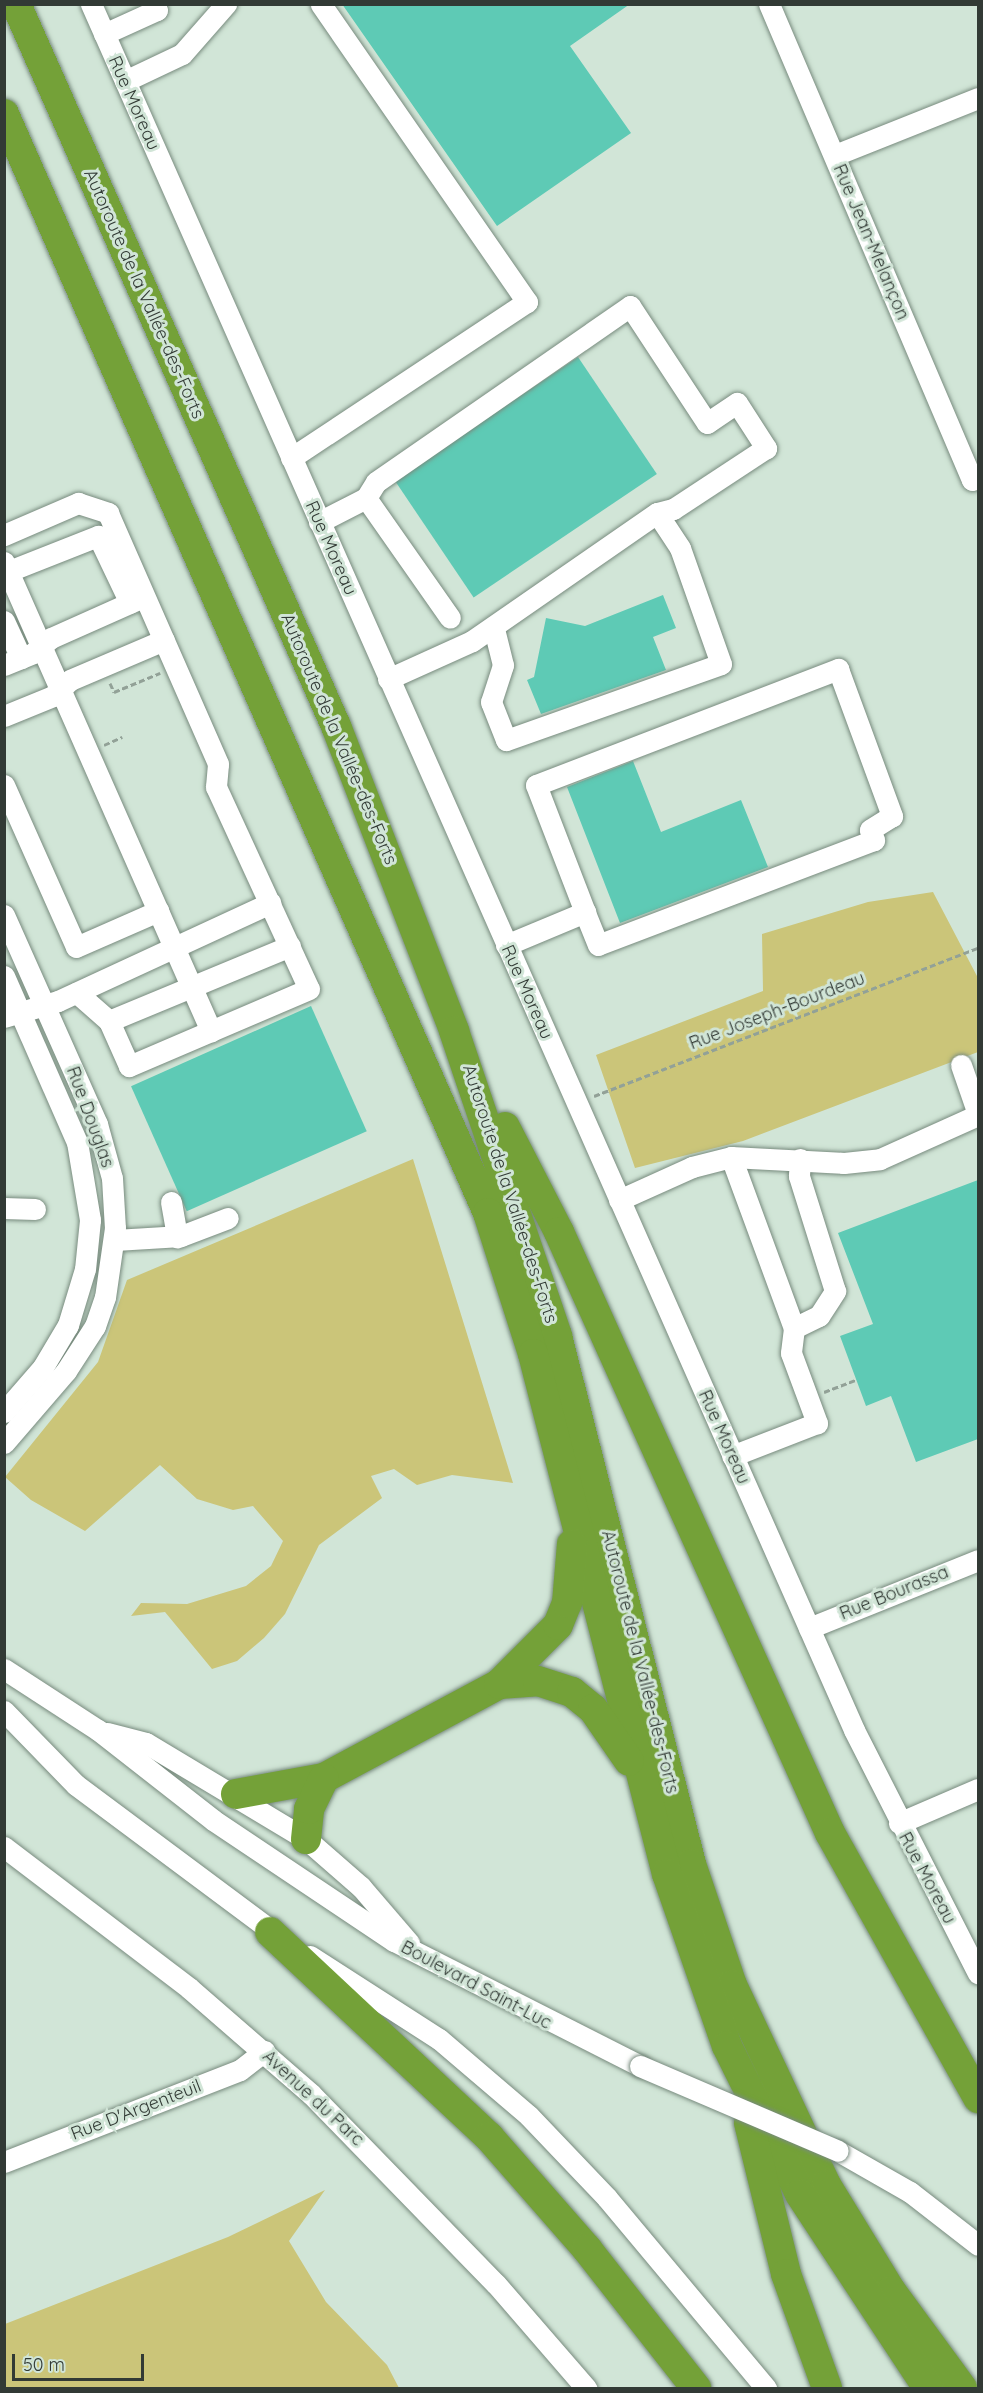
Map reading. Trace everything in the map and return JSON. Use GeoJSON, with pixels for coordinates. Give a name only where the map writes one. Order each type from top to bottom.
{"type":"FeatureCollection","features":[{"type":"Feature","properties":{"kind":"highway","name":"Autoroute de la Vallée-des-Forts"},"geometry":{"type":"LineString","coordinates":[[16,4],[336,726],[454,1031],[557,1336],[691,1864],[732,1985],[826,2186],[891,2291],[962,2388]]}},
{"type":"Feature","properties":{"kind":"highway","name":"Autoroute de la Vallée-des-Forts"},"geometry":{"type":"LineString","coordinates":[[4,114],[468,1162],[522,1317],[574,1511],[641,1779],[679,1914],[738,2073],[826,2240],[928,2388]]}},
{"type":"Feature","properties":{"kind":"highway"},"geometry":{"type":"LineString","coordinates":[[454,1031],[560,1232],[830,1833],[978,2098]]}},
{"type":"Feature","properties":{"kind":"highway"},"geometry":{"type":"LineString","coordinates":[[236,1794],[324,1778],[499,1684],[544,1645],[564,1614],[574,1511]]}},
{"type":"Feature","properties":{"kind":"highway"},"geometry":{"type":"LineString","coordinates":[[499,1684],[538,1681],[572,1692],[593,1709],[641,1779]]}},
{"type":"Feature","properties":{"kind":"highway"},"geometry":{"type":"LineString","coordinates":[[306,1839],[309,1809],[324,1778]]}},
{"type":"Feature","properties":{"kind":"highway"},"geometry":{"type":"LineString","coordinates":[[270,1932],[497,2146],[587,2248],[696,2388]]}},
{"type":"Feature","properties":{"kind":"highway"},"geometry":{"type":"LineString","coordinates":[[738,2073],[780,2253],[827,2388]]}},
{"type":"Feature","properties":{"kind":"street","name":"Rue Moreau"},"geometry":{"type":"LineString","coordinates":[[91,4],[809,1628],[898,1823],[978,1973]]}},
{"type":"Feature","properties":{"kind":"street"},"geometry":{"type":"LineString","coordinates":[[104,34],[157,10],[154,4]]}},
{"type":"Feature","properties":{"kind":"street"},"geometry":{"type":"LineString","coordinates":[[125,81],[182,54],[226,4]]}},
{"type":"Feature","properties":{"kind":"street"},"geometry":{"type":"LineString","coordinates":[[291,458],[527,302],[321,4]]}},
{"type":"Feature","properties":{"kind":"street","name":"Rue Jean-Melançon"},"geometry":{"type":"LineString","coordinates":[[769,4],[975,479]]}},
{"type":"Feature","properties":{"kind":"street"},"geometry":{"type":"LineString","coordinates":[[835,155],[978,98]]}},
{"type":"Feature","properties":{"kind":"street"},"geometry":{"type":"LineString","coordinates":[[319,522],[366,498],[376,482],[630,306],[707,423],[737,403],[766,448],[673,509],[657,513],[494,628],[388,679]]}},
{"type":"Feature","properties":{"kind":"street"},"geometry":{"type":"LineString","coordinates":[[366,498],[450,618]]}},
{"type":"Feature","properties":{"kind":"street"},"geometry":{"type":"LineString","coordinates":[[4,536],[78,503],[108,513],[138,599]]}},
{"type":"Feature","properties":{"kind":"street"},"geometry":{"type":"LineString","coordinates":[[494,628],[503,665],[491,702],[506,740],[721,664],[680,548],[657,513]]}},
{"type":"Feature","properties":{"kind":"street"},"geometry":{"type":"LineString","coordinates":[[77,993],[109,1021],[129,1066],[211,1031],[309,989],[216,787],[218,765],[164,640],[98,536],[7,566],[211,1031]]}},
{"type":"Feature","properties":{"kind":"street"},"geometry":{"type":"LineString","coordinates":[[4,621],[13,662],[138,599]]}},
{"type":"Feature","properties":{"kind":"street"},"geometry":{"type":"LineString","coordinates":[[4,716],[164,640]]}},
{"type":"Feature","properties":{"kind":"street"},"geometry":{"type":"LineString","coordinates":[[838,669],[892,816],[870,830],[874,840],[598,945],[585,912],[536,785],[838,669]]}},
{"type":"Feature","properties":{"kind":"street"},"geometry":{"type":"LineString","coordinates":[[4,785],[76,947],[158,911]]}},
{"type":"Feature","properties":{"kind":"street"},"geometry":{"type":"LineString","coordinates":[[12,1015],[77,993],[270,903]]}},
{"type":"Feature","properties":{"kind":"street"},"geometry":{"type":"LineString","coordinates":[[506,945],[585,912]]}},
{"type":"Feature","properties":{"kind":"street","name":"Rue Douglas"},"geometry":{"type":"LineString","coordinates":[[4,915],[103,1142],[112,1178],[115,1240],[95,1326],[76,1359],[9,1416]]}},
{"type":"Feature","properties":{"kind":"street"},"geometry":{"type":"LineString","coordinates":[[109,1021],[290,946]]}},
{"type":"Feature","properties":{"kind":"street","name":"Rue Douglas"},"geometry":{"type":"LineString","coordinates":[[4,976],[12,1015],[82,1157],[90,1236],[80,1291],[62,1339],[9,1416],[4,1443]]}},
{"type":"Feature","properties":{"kind":"street"},"geometry":{"type":"LineString","coordinates":[[619,1200],[692,1167],[731,1157],[880,1159],[978,1115],[961,1065]]}},
{"type":"Feature","properties":{"kind":"street"},"geometry":{"type":"LineString","coordinates":[[731,1157],[794,1328],[791,1353],[817,1423],[732,1456]]}},
{"type":"Feature","properties":{"kind":"street"},"geometry":{"type":"LineString","coordinates":[[794,1328],[819,1316],[835,1291],[799,1176],[800,1159]]}},
{"type":"Feature","properties":{"kind":"street"},"geometry":{"type":"LineString","coordinates":[[171,1202],[177,1237]]}},
{"type":"Feature","properties":{"kind":"street"},"geometry":{"type":"LineString","coordinates":[[4,1208],[35,1209]]}},
{"type":"Feature","properties":{"kind":"street"},"geometry":{"type":"LineString","coordinates":[[115,1240],[177,1237],[228,1218]]}},
{"type":"Feature","properties":{"kind":"street","name":"Rue Bourassa"},"geometry":{"type":"LineString","coordinates":[[809,1628],[978,1560]]}},
{"type":"Feature","properties":{"kind":"street","name":"Boulevard Saint-Luc"},"geometry":{"type":"LineString","coordinates":[[4,1669],[98,1730],[213,1820],[422,1957],[640,2066],[838,2151],[910,2192],[978,2245]]}},
{"type":"Feature","properties":{"kind":"street"},"geometry":{"type":"LineString","coordinates":[[4,1711],[76,1785],[270,1932],[405,2014],[504,2093],[607,2198],[766,2388]]}},
{"type":"Feature","properties":{"kind":"street"},"geometry":{"type":"LineString","coordinates":[[98,1730],[146,1743],[236,1794],[306,1839],[361,1887],[422,1957]]}},
{"type":"Feature","properties":{"kind":"street"},"geometry":{"type":"LineString","coordinates":[[898,1823],[978,1789]]}},
{"type":"Feature","properties":{"kind":"street","name":"Avenue du Parc"},"geometry":{"type":"LineString","coordinates":[[4,1847],[264,2051],[388,2169],[586,2388]]}},
{"type":"Feature","properties":{"kind":"street","name":"Rue D'Argenteuil"},"geometry":{"type":"LineString","coordinates":[[4,2162],[240,2070],[264,2051]]}},
{"type":"Feature","properties":{"kind":"path"},"geometry":{"type":"LineString","coordinates":[[107,676],[114,692],[165,670]]}},
{"type":"Feature","properties":{"kind":"path"},"geometry":{"type":"LineString","coordinates":[[99,746],[122,737]]}},
{"type":"Feature","properties":{"kind":"path","name":"Rue Joseph-Bourdeau"},"geometry":{"type":"LineString","coordinates":[[584,1099],[978,948]]}},
{"type":"Feature","properties":{"kind":"path"},"geometry":{"type":"LineString","coordinates":[[831,1390],[856,1380]]}},
{"type":"Feature","properties":{"kind":"shaded area"},"geometry":{"type":"Polygon","coordinates":[[[933,892],[978,978],[978,1052],[743,1141],[635,1168],[596,1055],[763,991],[762,934],[868,902],[933,892]]]}},
{"type":"Feature","properties":{"kind":"shaded area"},"geometry":{"type":"Polygon","coordinates":[[[413,1159],[513,1483],[452,1475],[417,1485],[394,1469],[371,1476],[382,1498],[319,1545],[285,1614],[264,1638],[237,1661],[212,1669],[165,1612],[131,1616],[141,1603],[187,1604],[246,1586],[271,1566],[283,1541],[253,1506],[233,1510],[197,1499],[160,1465],[85,1531],[31,1500],[5,1477],[98,1362],[127,1280],[413,1159]]]}},
{"type":"Feature","properties":{"kind":"shaded area"},"geometry":{"type":"Polygon","coordinates":[[[325,2190],[289,2241],[326,2302],[387,2365],[399,2388],[5,2388],[5,2324],[228,2237],[325,2190]]]}},
{"type":"Feature","properties":{"kind":"building"},"geometry":{"type":"Polygon","coordinates":[[[342,4],[630,4],[570,46],[631,133],[497,226],[342,4]]]}},
{"type":"Feature","properties":{"kind":"building"},"geometry":{"type":"Polygon","coordinates":[[[578,357],[657,474],[474,597],[395,481],[578,357]]]}},
{"type":"Feature","properties":{"kind":"building"},"geometry":{"type":"Polygon","coordinates":[[[663,595],[676,628],[653,637],[666,670],[541,714],[527,680],[534,677],[546,618],[585,626],[663,595]]]}},
{"type":"Feature","properties":{"kind":"building"},"geometry":{"type":"Polygon","coordinates":[[[633,761],[661,832],[741,800],[768,867],[620,923],[567,787],[633,761]]]}},
{"type":"Feature","properties":{"kind":"building"},"geometry":{"type":"Polygon","coordinates":[[[311,1006],[367,1131],[187,1211],[131,1086],[311,1006]]]}},
{"type":"Feature","properties":{"kind":"building"},"geometry":{"type":"Polygon","coordinates":[[[978,1180],[978,1439],[916,1462],[891,1396],[866,1406],[840,1336],[873,1324],[838,1233],[978,1180]]]}}]}
